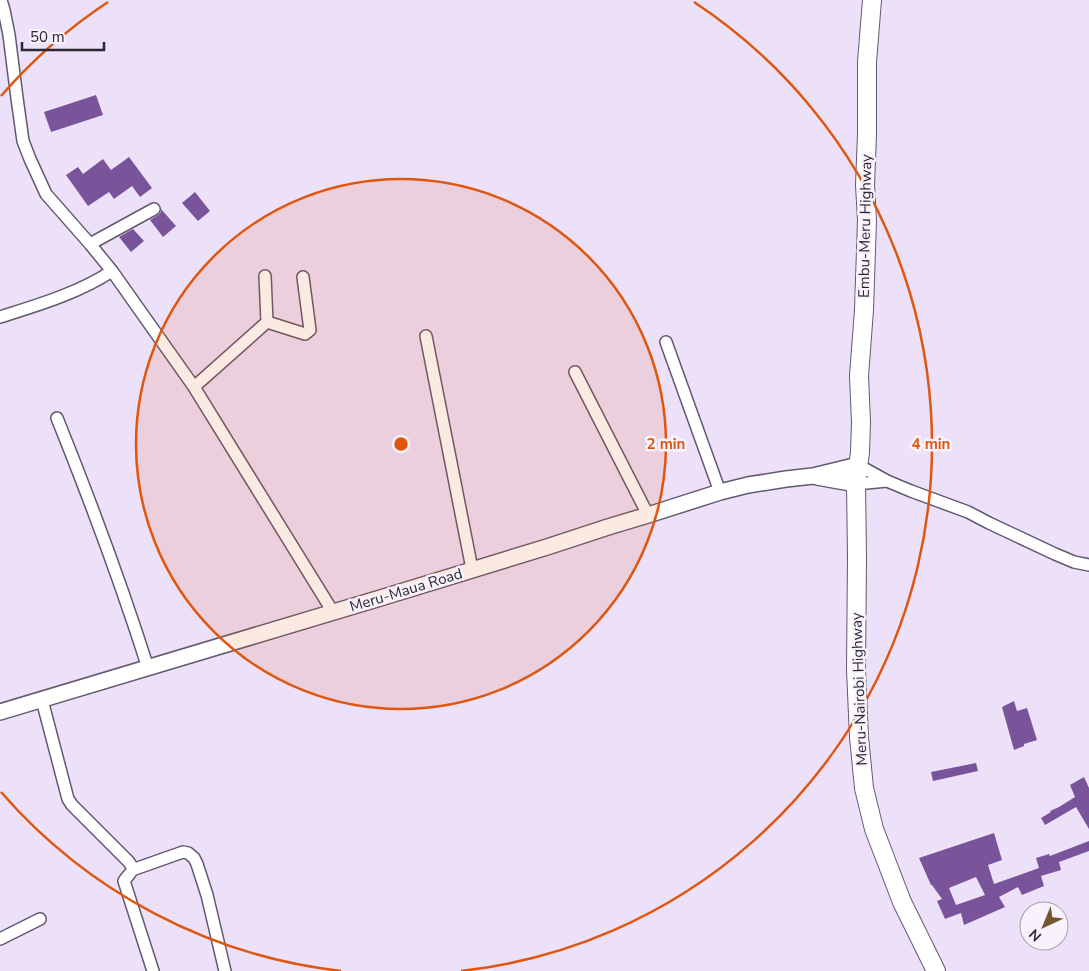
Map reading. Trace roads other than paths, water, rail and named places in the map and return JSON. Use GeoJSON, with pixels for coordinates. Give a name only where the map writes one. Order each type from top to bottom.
{"type":"FeatureCollection","features":[{"type":"Feature","properties":{"kind":"highway","name":"Embu-Meru Highway"},"geometry":{"type":"LineString","coordinates":[[859,459],[861,422],[859,376],[864,310],[867,220],[865,185],[867,62],[872,0]]}},
{"type":"Feature","properties":{"kind":"highway","name":"Meru-Nairobi Highway"},"geometry":{"type":"LineString","coordinates":[[859,459],[856,484],[856,670],[858,737],[864,788],[874,829],[895,885],[936,971]]}},
{"type":"Feature","properties":{"kind":"main road","name":"Meru-Maua Road"},"geometry":{"type":"LineString","coordinates":[[0,712],[387,596],[720,492],[748,485],[814,476],[859,459]]}},
{"type":"Feature","properties":{"kind":"main road","name":"Meru-Maua Road"},"geometry":{"type":"LineString","coordinates":[[814,476],[856,484]]}},
{"type":"Feature","properties":{"kind":"street"},"geometry":{"type":"LineString","coordinates":[[1,0],[9,35],[16,98],[24,141],[46,194],[112,271],[194,388],[333,612]]}},
{"type":"Feature","properties":{"kind":"street"},"geometry":{"type":"LineString","coordinates":[[90,244],[154,209]]}},
{"type":"Feature","properties":{"kind":"street"},"geometry":{"type":"LineString","coordinates":[[0,317],[62,296],[112,271]]}},
{"type":"Feature","properties":{"kind":"street"},"geometry":{"type":"LineString","coordinates":[[265,276],[267,322]]}},
{"type":"Feature","properties":{"kind":"street"},"geometry":{"type":"LineString","coordinates":[[267,322],[304,334],[310,330],[303,277]]}},
{"type":"Feature","properties":{"kind":"street"},"geometry":{"type":"LineString","coordinates":[[194,388],[267,322]]}},
{"type":"Feature","properties":{"kind":"street"},"geometry":{"type":"LineString","coordinates":[[426,336],[472,569]]}},
{"type":"Feature","properties":{"kind":"street"},"geometry":{"type":"LineString","coordinates":[[666,342],[720,492]]}},
{"type":"Feature","properties":{"kind":"street"},"geometry":{"type":"LineString","coordinates":[[575,372],[648,515]]}},
{"type":"Feature","properties":{"kind":"street"},"geometry":{"type":"LineString","coordinates":[[57,418],[103,537],[148,668]]}},
{"type":"Feature","properties":{"kind":"street"},"geometry":{"type":"LineString","coordinates":[[859,459],[886,480],[910,491],[968,512],[1074,562],[1089,565]]}},
{"type":"Feature","properties":{"kind":"street"},"geometry":{"type":"LineString","coordinates":[[856,484],[886,480]]}},
{"type":"Feature","properties":{"kind":"street"},"geometry":{"type":"LineString","coordinates":[[42,700],[68,799],[128,860],[132,870]]}},
{"type":"Feature","properties":{"kind":"street"},"geometry":{"type":"LineString","coordinates":[[153,971],[125,879],[132,870],[182,852],[194,858],[197,864],[207,895],[225,971]]}},
{"type":"Feature","properties":{"kind":"street"},"geometry":{"type":"LineString","coordinates":[[0,939],[40,919]]}}]}
